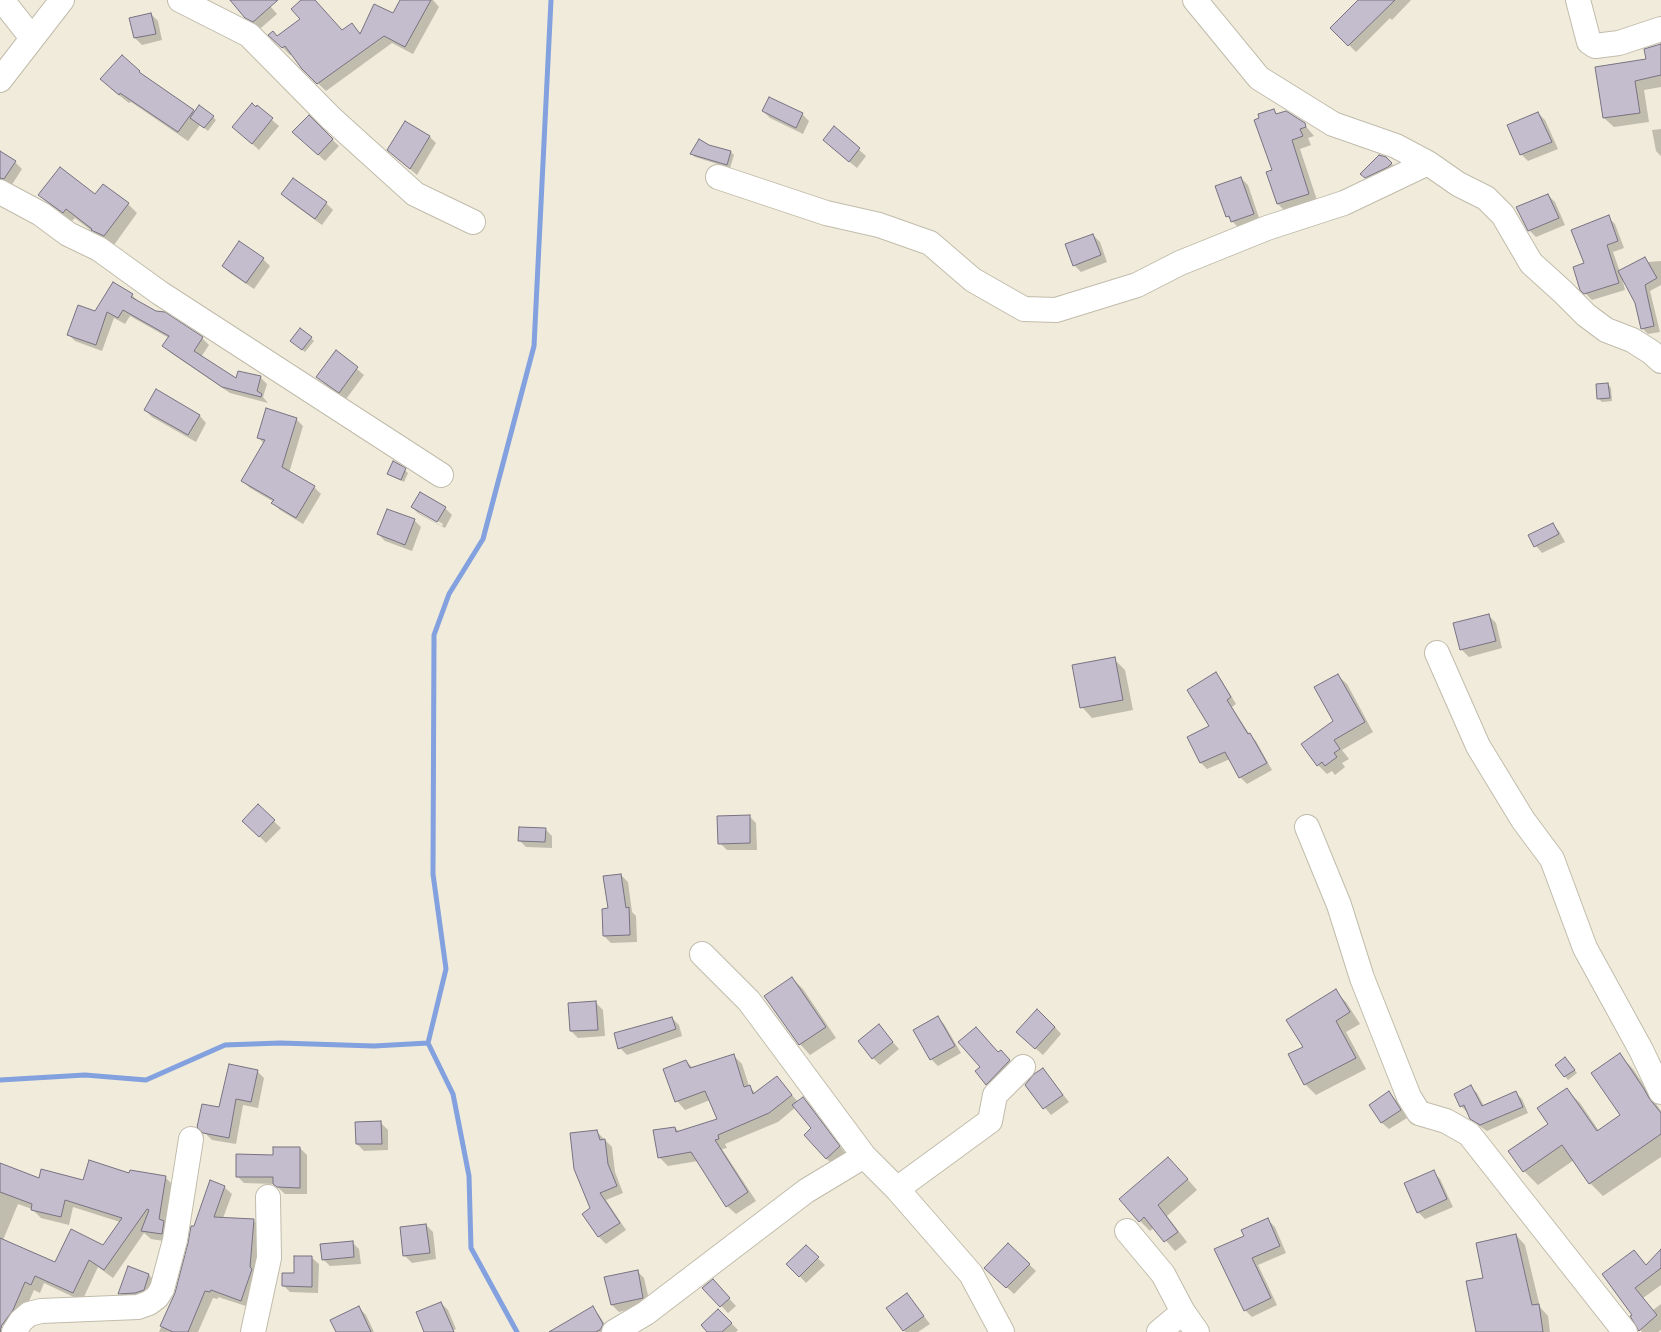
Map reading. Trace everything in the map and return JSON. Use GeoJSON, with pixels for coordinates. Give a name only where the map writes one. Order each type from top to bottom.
{"type":"FeatureCollection","features":[{"type":"Feature","properties":{"kind":"street"},"geometry":{"type":"LineString","coordinates":[[2,0],[32,38]]}},
{"type":"Feature","properties":{"kind":"street"},"geometry":{"type":"LineString","coordinates":[[0,80],[62,0]]}},
{"type":"Feature","properties":{"kind":"street"},"geometry":{"type":"LineString","coordinates":[[180,0],[249,35],[331,118],[415,194],[473,222]]}},
{"type":"Feature","properties":{"kind":"street"},"geometry":{"type":"LineString","coordinates":[[1196,0],[1259,78],[1333,124],[1396,146],[1428,163],[1458,184],[1486,198],[1503,215],[1531,263],[1586,315],[1606,330],[1638,344],[1661,361]]}},
{"type":"Feature","properties":{"kind":"street"},"geometry":{"type":"LineString","coordinates":[[1578,0],[1589,42],[1595,46],[1619,43],[1661,29]]}},
{"type":"Feature","properties":{"kind":"street"},"geometry":{"type":"LineString","coordinates":[[718,177],[826,213],[878,225],[930,243],[973,280],[1024,309],[1056,310],[1137,285],[1180,263],[1267,228],[1344,203],[1428,163]]}},
{"type":"Feature","properties":{"kind":"street"},"geometry":{"type":"LineString","coordinates":[[0,192],[41,214],[68,234],[98,249],[160,293],[441,475]]}},
{"type":"Feature","properties":{"kind":"street"},"geometry":{"type":"LineString","coordinates":[[1437,653],[1478,746],[1523,820],[1552,859],[1585,948],[1641,1050],[1661,1092]]}},
{"type":"Feature","properties":{"kind":"street"},"geometry":{"type":"LineString","coordinates":[[1307,827],[1339,905],[1362,978],[1409,1098],[1419,1113],[1446,1121],[1469,1134],[1626,1332]]}},
{"type":"Feature","properties":{"kind":"street"},"geometry":{"type":"LineString","coordinates":[[702,954],[749,1001],[864,1156],[897,1189],[971,1274],[1002,1332]]}},
{"type":"Feature","properties":{"kind":"street"},"geometry":{"type":"LineString","coordinates":[[897,1189],[990,1121],[995,1095],[1023,1068]]}},
{"type":"Feature","properties":{"kind":"street"},"geometry":{"type":"LineString","coordinates":[[14,1332],[21,1321],[29,1314],[41,1311],[138,1308],[157,1297],[162,1289],[175,1240],[191,1139]]}},
{"type":"Feature","properties":{"kind":"street"},"geometry":{"type":"LineString","coordinates":[[614,1332],[646,1313],[806,1191],[864,1156]]}},
{"type":"Feature","properties":{"kind":"street"},"geometry":{"type":"LineString","coordinates":[[253,1332],[269,1258],[268,1197]]}},
{"type":"Feature","properties":{"kind":"street"},"geometry":{"type":"LineString","coordinates":[[1127,1231],[1163,1274],[1183,1312],[1197,1332]]}},
{"type":"Feature","properties":{"kind":"street"},"geometry":{"type":"LineString","coordinates":[[1159,1332],[1183,1312]]}},
{"type":"Feature","properties":{"kind":"building"},"geometry":{"type":"Polygon","coordinates":[[[230,0],[278,0],[253,22],[245,18],[230,0]]]}},
{"type":"Feature","properties":{"kind":"building"},"geometry":{"type":"Polygon","coordinates":[[[301,0],[315,0],[342,30],[352,23],[360,34],[374,4],[393,13],[400,0],[431,0],[405,47],[384,36],[317,84],[302,69],[285,46],[282,48],[268,35],[273,31],[277,36],[300,19],[291,9],[301,0]]]}},
{"type":"Feature","properties":{"kind":"building"},"geometry":{"type":"Polygon","coordinates":[[[1358,0],[1395,0],[1348,46],[1330,28],[1358,0]]]}},
{"type":"Feature","properties":{"kind":"building"},"geometry":{"type":"Polygon","coordinates":[[[151,13],[156,34],[134,38],[129,18],[151,13]]]}},
{"type":"Feature","properties":{"kind":"building"},"geometry":{"type":"Polygon","coordinates":[[[1661,44],[1661,75],[1635,81],[1640,113],[1603,118],[1595,67],[1646,59],[1644,49],[1661,44]]]}},
{"type":"Feature","properties":{"kind":"building"},"geometry":{"type":"Polygon","coordinates":[[[122,55],[139,72],[194,110],[178,132],[120,93],[119,95],[100,79],[122,55]]]}},
{"type":"Feature","properties":{"kind":"building"},"geometry":{"type":"Polygon","coordinates":[[[769,97],[803,113],[796,128],[762,111],[769,97]]]}},
{"type":"Feature","properties":{"kind":"building"},"geometry":{"type":"Polygon","coordinates":[[[252,103],[273,118],[252,144],[232,127],[252,103]]]}},
{"type":"Feature","properties":{"kind":"building"},"geometry":{"type":"Polygon","coordinates":[[[199,105],[214,116],[204,128],[190,118],[199,105]]]}},
{"type":"Feature","properties":{"kind":"building"},"geometry":{"type":"Polygon","coordinates":[[[1274,109],[1276,114],[1286,111],[1305,123],[1306,127],[1300,129],[1303,136],[1292,140],[1309,194],[1277,204],[1266,172],[1272,170],[1254,120],[1259,118],[1258,114],[1274,109]]]}},
{"type":"Feature","properties":{"kind":"building"},"geometry":{"type":"Polygon","coordinates":[[[1538,112],[1552,142],[1520,155],[1507,125],[1538,112]]]}},
{"type":"Feature","properties":{"kind":"building"},"geometry":{"type":"Polygon","coordinates":[[[309,115],[333,139],[318,155],[292,132],[309,115]]]}},
{"type":"Feature","properties":{"kind":"building"},"geometry":{"type":"Polygon","coordinates":[[[405,121],[430,136],[410,169],[387,150],[405,121]]]}},
{"type":"Feature","properties":{"kind":"building"},"geometry":{"type":"Polygon","coordinates":[[[834,126],[860,148],[849,162],[823,140],[834,126]]]}},
{"type":"Feature","properties":{"kind":"building"},"geometry":{"type":"Polygon","coordinates":[[[699,139],[709,145],[731,151],[727,165],[690,154],[699,139]]]}},
{"type":"Feature","properties":{"kind":"building"},"geometry":{"type":"Polygon","coordinates":[[[0,151],[16,161],[4,179],[0,178],[0,151]]]}},
{"type":"Feature","properties":{"kind":"building"},"geometry":{"type":"Polygon","coordinates":[[[1379,155],[1386,157],[1392,163],[1388,167],[1365,178],[1360,174],[1379,155]]]}},
{"type":"Feature","properties":{"kind":"building"},"geometry":{"type":"Polygon","coordinates":[[[60,167],[95,194],[103,184],[129,203],[104,236],[91,230],[66,209],[63,213],[38,195],[60,167]]]}},
{"type":"Feature","properties":{"kind":"building"},"geometry":{"type":"Polygon","coordinates":[[[1241,177],[1254,214],[1231,222],[1229,216],[1226,217],[1215,186],[1241,177]]]}},
{"type":"Feature","properties":{"kind":"building"},"geometry":{"type":"Polygon","coordinates":[[[293,178],[327,202],[315,219],[281,194],[293,178]]]}},
{"type":"Feature","properties":{"kind":"building"},"geometry":{"type":"Polygon","coordinates":[[[1548,194],[1559,218],[1528,231],[1516,207],[1548,194]]]}},
{"type":"Feature","properties":{"kind":"building"},"geometry":{"type":"Polygon","coordinates":[[[1609,215],[1618,241],[1607,245],[1619,283],[1584,294],[1580,290],[1573,267],[1584,263],[1571,230],[1609,215]]]}},
{"type":"Feature","properties":{"kind":"building"},"geometry":{"type":"Polygon","coordinates":[[[1093,234],[1101,255],[1073,266],[1065,244],[1093,234]]]}},
{"type":"Feature","properties":{"kind":"building"},"geometry":{"type":"Polygon","coordinates":[[[239,241],[264,258],[246,283],[222,266],[239,241]]]}},
{"type":"Feature","properties":{"kind":"building"},"geometry":{"type":"Polygon","coordinates":[[[1645,257],[1657,278],[1645,285],[1654,326],[1641,329],[1635,303],[1618,271],[1645,257]]]}},
{"type":"Feature","properties":{"kind":"building"},"geometry":{"type":"Polygon","coordinates":[[[113,282],[133,294],[131,297],[156,311],[165,312],[203,337],[194,351],[236,378],[238,371],[261,376],[257,391],[262,394],[261,397],[222,387],[162,346],[169,336],[123,310],[118,318],[107,312],[96,345],[67,335],[78,305],[95,311],[113,282]]]}},
{"type":"Feature","properties":{"kind":"building"},"geometry":{"type":"Polygon","coordinates":[[[300,328],[312,337],[302,350],[290,341],[300,328]]]}},
{"type":"Feature","properties":{"kind":"building"},"geometry":{"type":"Polygon","coordinates":[[[336,350],[358,367],[339,393],[316,377],[336,350]]]}},
{"type":"Feature","properties":{"kind":"building"},"geometry":{"type":"Polygon","coordinates":[[[1608,383],[1610,398],[1597,399],[1596,384],[1608,383]]]}},
{"type":"Feature","properties":{"kind":"building"},"geometry":{"type":"Polygon","coordinates":[[[156,389],[200,415],[188,435],[144,410],[156,389]]]}},
{"type":"Feature","properties":{"kind":"building"},"geometry":{"type":"Polygon","coordinates":[[[266,408],[297,418],[282,467],[315,486],[296,518],[271,503],[274,500],[241,481],[265,440],[257,438],[266,408]]]}},
{"type":"Feature","properties":{"kind":"building"},"geometry":{"type":"Polygon","coordinates":[[[393,461],[406,468],[401,480],[387,474],[393,461]]]}},
{"type":"Feature","properties":{"kind":"building"},"geometry":{"type":"Polygon","coordinates":[[[420,492],[446,507],[437,522],[411,507],[420,492]]]}},
{"type":"Feature","properties":{"kind":"building"},"geometry":{"type":"Polygon","coordinates":[[[387,509],[415,519],[405,545],[377,534],[387,509]]]}},
{"type":"Feature","properties":{"kind":"building"},"geometry":{"type":"Polygon","coordinates":[[[1553,523],[1559,534],[1534,547],[1528,535],[1553,523]]]}},
{"type":"Feature","properties":{"kind":"building"},"geometry":{"type":"Polygon","coordinates":[[[1489,614],[1496,641],[1460,650],[1453,623],[1489,614]]]}},
{"type":"Feature","properties":{"kind":"building"},"geometry":{"type":"Polygon","coordinates":[[[1115,657],[1123,700],[1080,708],[1072,665],[1115,657]]]}},
{"type":"Feature","properties":{"kind":"building"},"geometry":{"type":"Polygon","coordinates":[[[1216,672],[1231,697],[1227,700],[1248,734],[1250,733],[1267,763],[1239,778],[1225,752],[1200,763],[1187,737],[1209,726],[1187,690],[1216,672]]]}},
{"type":"Feature","properties":{"kind":"building"},"geometry":{"type":"Polygon","coordinates":[[[1338,674],[1365,722],[1334,740],[1340,749],[1334,753],[1337,757],[1325,766],[1322,762],[1317,766],[1301,744],[1333,721],[1314,687],[1338,674]]]}},
{"type":"Feature","properties":{"kind":"building"},"geometry":{"type":"Polygon","coordinates":[[[258,804],[275,820],[259,837],[242,821],[258,804]]]}},
{"type":"Feature","properties":{"kind":"building"},"geometry":{"type":"Polygon","coordinates":[[[750,815],[750,843],[718,844],[717,816],[750,815]]]}},
{"type":"Feature","properties":{"kind":"building"},"geometry":{"type":"Polygon","coordinates":[[[519,827],[546,828],[545,842],[518,841],[519,827]]]}},
{"type":"Feature","properties":{"kind":"building"},"geometry":{"type":"Polygon","coordinates":[[[621,874],[626,908],[629,907],[630,935],[603,936],[602,909],[608,908],[603,876],[621,874]]]}},
{"type":"Feature","properties":{"kind":"building"},"geometry":{"type":"Polygon","coordinates":[[[792,977],[826,1027],[799,1045],[764,996],[792,977]]]}},
{"type":"Feature","properties":{"kind":"building"},"geometry":{"type":"Polygon","coordinates":[[[1336,989],[1350,1012],[1336,1021],[1356,1058],[1304,1085],[1288,1054],[1303,1047],[1286,1020],[1336,989]]]}},
{"type":"Feature","properties":{"kind":"building"},"geometry":{"type":"Polygon","coordinates":[[[596,1001],[598,1030],[570,1031],[568,1003],[596,1001]]]}},
{"type":"Feature","properties":{"kind":"building"},"geometry":{"type":"Polygon","coordinates":[[[1037,1009],[1055,1027],[1035,1049],[1016,1032],[1037,1009]]]}},
{"type":"Feature","properties":{"kind":"building"},"geometry":{"type":"Polygon","coordinates":[[[938,1016],[955,1046],[930,1060],[913,1030],[938,1016]]]}},
{"type":"Feature","properties":{"kind":"building"},"geometry":{"type":"Polygon","coordinates":[[[672,1017],[676,1029],[618,1049],[614,1033],[672,1017]]]}},
{"type":"Feature","properties":{"kind":"building"},"geometry":{"type":"Polygon","coordinates":[[[879,1024],[893,1042],[872,1059],[858,1041],[879,1024]]]}},
{"type":"Feature","properties":{"kind":"building"},"geometry":{"type":"Polygon","coordinates":[[[976,1027],[998,1052],[1001,1050],[1010,1060],[986,1085],[975,1071],[980,1067],[958,1042],[976,1027]]]}},
{"type":"Feature","properties":{"kind":"building"},"geometry":{"type":"Polygon","coordinates":[[[1620,1053],[1661,1113],[1661,1134],[1589,1184],[1562,1145],[1523,1172],[1508,1151],[1548,1124],[1537,1108],[1567,1088],[1597,1131],[1620,1115],[1591,1073],[1620,1053]]]}},
{"type":"Feature","properties":{"kind":"building"},"geometry":{"type":"Polygon","coordinates":[[[734,1054],[744,1087],[750,1085],[753,1094],[777,1076],[792,1095],[769,1113],[718,1135],[719,1139],[715,1140],[748,1192],[726,1207],[691,1152],[658,1158],[653,1130],[675,1127],[676,1132],[717,1119],[705,1091],[675,1102],[663,1069],[686,1060],[690,1068],[734,1054]]]}},
{"type":"Feature","properties":{"kind":"building"},"geometry":{"type":"Polygon","coordinates":[[[1565,1057],[1575,1070],[1564,1077],[1555,1065],[1565,1057]]]}},
{"type":"Feature","properties":{"kind":"building"},"geometry":{"type":"Polygon","coordinates":[[[229,1064],[258,1070],[251,1102],[236,1099],[229,1138],[203,1133],[197,1127],[202,1104],[219,1107],[229,1064]]]}},
{"type":"Feature","properties":{"kind":"building"},"geometry":{"type":"Polygon","coordinates":[[[1043,1068],[1063,1095],[1043,1109],[1025,1085],[1034,1074],[1043,1068]]]}},
{"type":"Feature","properties":{"kind":"building"},"geometry":{"type":"Polygon","coordinates":[[[1471,1085],[1482,1106],[1516,1091],[1523,1107],[1480,1125],[1470,1119],[1464,1105],[1460,1107],[1454,1094],[1471,1085]]]}},
{"type":"Feature","properties":{"kind":"building"},"geometry":{"type":"Polygon","coordinates":[[[1389,1091],[1401,1110],[1381,1123],[1369,1105],[1389,1091]]]}},
{"type":"Feature","properties":{"kind":"building"},"geometry":{"type":"Polygon","coordinates":[[[803,1097],[840,1146],[826,1159],[804,1135],[811,1128],[792,1105],[803,1097]]]}},
{"type":"Feature","properties":{"kind":"building"},"geometry":{"type":"Polygon","coordinates":[[[381,1121],[382,1144],[356,1144],[355,1122],[381,1121]]]}},
{"type":"Feature","properties":{"kind":"building"},"geometry":{"type":"Polygon","coordinates":[[[597,1130],[600,1140],[605,1139],[608,1164],[617,1186],[600,1193],[620,1223],[598,1237],[582,1214],[590,1208],[574,1169],[570,1133],[597,1130]]]}},
{"type":"Feature","properties":{"kind":"building"},"geometry":{"type":"Polygon","coordinates":[[[273,1147],[300,1147],[300,1188],[277,1187],[273,1184],[273,1177],[236,1177],[236,1154],[273,1155],[273,1147]]]}},
{"type":"Feature","properties":{"kind":"building"},"geometry":{"type":"Polygon","coordinates":[[[1168,1157],[1188,1179],[1158,1205],[1178,1232],[1164,1242],[1144,1217],[1139,1222],[1119,1199],[1168,1157]]]}},
{"type":"Feature","properties":{"kind":"building"},"geometry":{"type":"Polygon","coordinates":[[[89,1160],[129,1173],[130,1170],[166,1176],[159,1219],[164,1221],[162,1234],[141,1231],[149,1210],[147,1209],[104,1270],[89,1260],[73,1293],[35,1276],[31,1285],[25,1282],[13,1310],[2,1325],[0,1332],[0,1238],[55,1262],[71,1229],[103,1245],[122,1218],[65,1200],[61,1217],[31,1210],[32,1204],[0,1192],[0,1163],[39,1178],[41,1169],[83,1180],[89,1160]]]}},
{"type":"Feature","properties":{"kind":"building"},"geometry":{"type":"Polygon","coordinates":[[[1434,1170],[1447,1199],[1417,1213],[1404,1183],[1434,1170]]]}},
{"type":"Feature","properties":{"kind":"building"},"geometry":{"type":"Polygon","coordinates":[[[210,1180],[225,1186],[214,1217],[254,1219],[250,1267],[252,1269],[241,1301],[211,1290],[210,1292],[205,1291],[188,1332],[173,1332],[160,1326],[175,1293],[191,1226],[194,1226],[210,1180]]]}},
{"type":"Feature","properties":{"kind":"building"},"geometry":{"type":"Polygon","coordinates":[[[1268,1218],[1280,1246],[1252,1258],[1271,1298],[1244,1311],[1214,1249],[1244,1236],[1241,1230],[1268,1218]]]}},
{"type":"Feature","properties":{"kind":"building"},"geometry":{"type":"Polygon","coordinates":[[[426,1224],[430,1253],[403,1256],[400,1227],[426,1224]]]}},
{"type":"Feature","properties":{"kind":"building"},"geometry":{"type":"Polygon","coordinates":[[[1516,1234],[1532,1305],[1539,1304],[1543,1332],[1476,1332],[1466,1281],[1483,1278],[1476,1243],[1516,1234]]]}},
{"type":"Feature","properties":{"kind":"building"},"geometry":{"type":"Polygon","coordinates":[[[353,1241],[354,1257],[322,1260],[320,1244],[353,1241]]]}},
{"type":"Feature","properties":{"kind":"building"},"geometry":{"type":"Polygon","coordinates":[[[1008,1243],[1030,1264],[1006,1288],[984,1268],[1008,1243]]]}},
{"type":"Feature","properties":{"kind":"building"},"geometry":{"type":"Polygon","coordinates":[[[806,1245],[819,1257],[799,1277],[786,1264],[806,1245]]]}},
{"type":"Feature","properties":{"kind":"building"},"geometry":{"type":"Polygon","coordinates":[[[1661,1249],[1661,1268],[1635,1288],[1657,1315],[1639,1331],[1630,1316],[1632,1315],[1602,1274],[1634,1250],[1646,1265],[1661,1249]]]}},
{"type":"Feature","properties":{"kind":"building"},"geometry":{"type":"Polygon","coordinates":[[[294,1256],[312,1256],[312,1287],[282,1286],[282,1273],[294,1273],[294,1256]]]}},
{"type":"Feature","properties":{"kind":"building"},"geometry":{"type":"Polygon","coordinates":[[[128,1266],[149,1274],[144,1290],[135,1293],[118,1294],[128,1266]]]}},
{"type":"Feature","properties":{"kind":"building"},"geometry":{"type":"Polygon","coordinates":[[[638,1270],[643,1298],[611,1305],[604,1277],[638,1270]]]}},
{"type":"Feature","properties":{"kind":"building"},"geometry":{"type":"Polygon","coordinates":[[[713,1279],[730,1298],[720,1307],[702,1288],[713,1279]]]}},
{"type":"Feature","properties":{"kind":"building"},"geometry":{"type":"Polygon","coordinates":[[[907,1293],[924,1316],[903,1331],[886,1308],[907,1293]]]}},
{"type":"Feature","properties":{"kind":"building"},"geometry":{"type":"Polygon","coordinates":[[[441,1302],[454,1332],[424,1332],[416,1312],[441,1302]]]}},
{"type":"Feature","properties":{"kind":"building"},"geometry":{"type":"Polygon","coordinates":[[[359,1306],[371,1332],[336,1332],[330,1320],[359,1306]]]}},
{"type":"Feature","properties":{"kind":"building"},"geometry":{"type":"Polygon","coordinates":[[[593,1306],[603,1324],[601,1329],[596,1332],[549,1332],[593,1306]]]}},
{"type":"Feature","properties":{"kind":"building"},"geometry":{"type":"Polygon","coordinates":[[[718,1309],[732,1323],[722,1332],[707,1332],[701,1325],[718,1309]]]}},
{"type":"Feature","properties":{"kind":"waterway"},"geometry":{"type":"LineString","coordinates":[[517,1332],[471,1248],[469,1176],[453,1094],[428,1043],[446,969],[433,874],[434,635],[449,594],[483,539],[534,346],[551,0]]}},
{"type":"Feature","properties":{"kind":"waterway"},"geometry":{"type":"LineString","coordinates":[[0,1080],[85,1075],[146,1080],[225,1045],[280,1043],[374,1046],[428,1043]]}}]}
